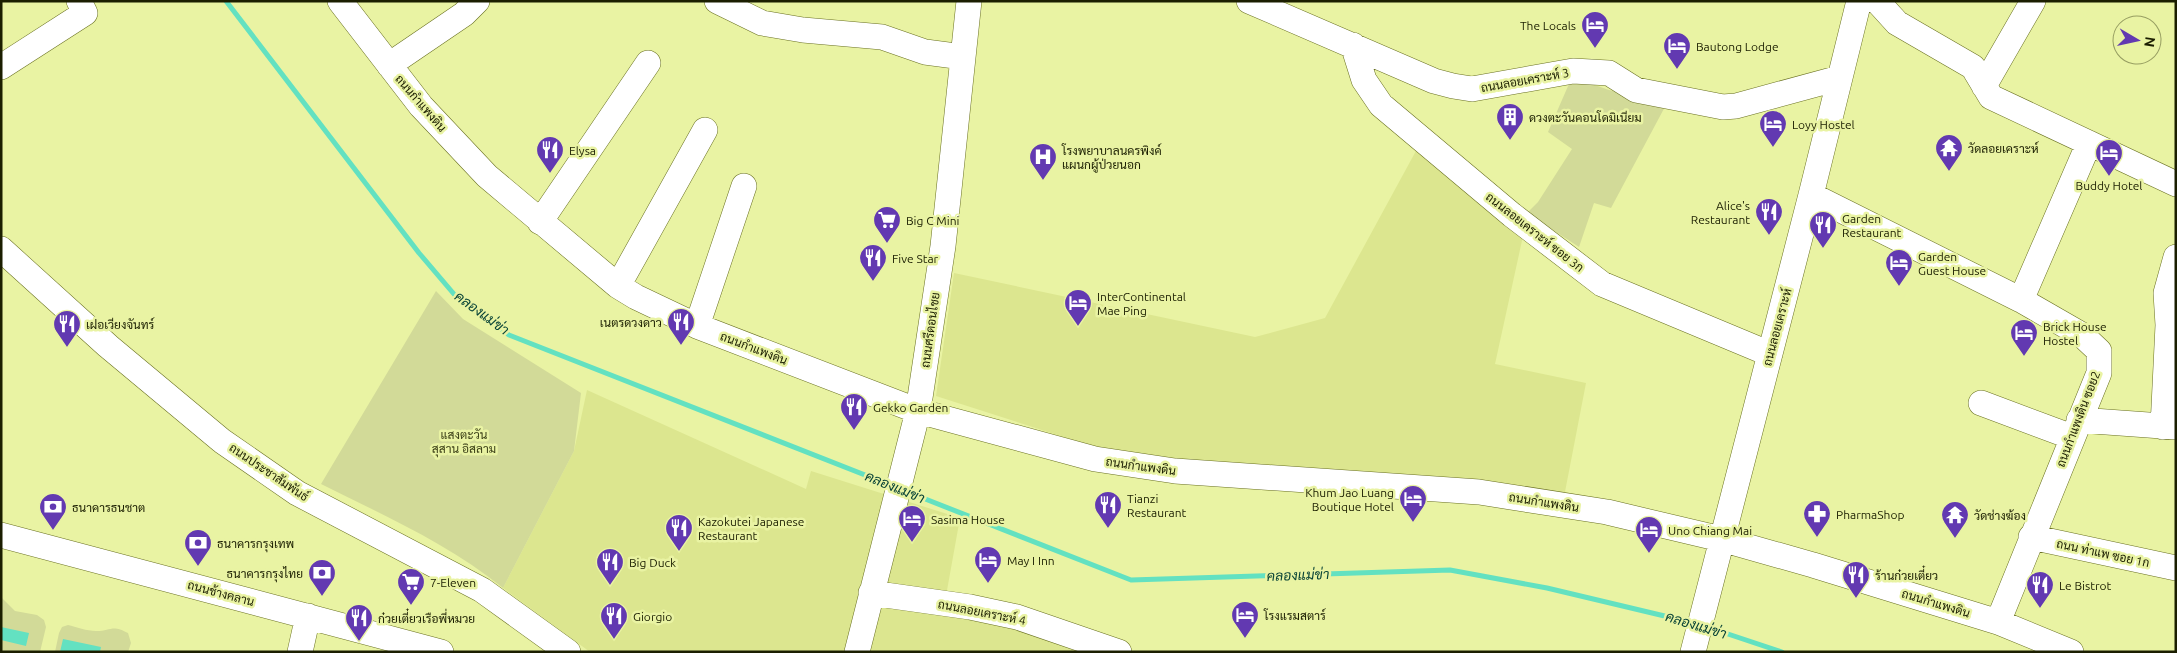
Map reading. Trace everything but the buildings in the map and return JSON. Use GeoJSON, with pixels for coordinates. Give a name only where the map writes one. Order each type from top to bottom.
{"type":"FeatureCollection","features":[{"type":"Feature","properties":{"kind":"street","name":"ถนนกำแพงดิน"},"geometry":{"type":"LineString","coordinates":[[340,1],[420,106],[488,176],[540,222],[618,286],[636,297],[697,326],[918,411],[1095,459],[1175,471],[1479,492],[1607,512],[1721,539],[1813,565],[1998,622],[2072,652]]}},
{"type":"Feature","properties":{"kind":"street"},"geometry":{"type":"LineString","coordinates":[[389,65],[464,14],[477,1]]}},
{"type":"Feature","properties":{"kind":"street"},"geometry":{"type":"LineString","coordinates":[[717,1],[762,22],[803,30],[882,37],[925,52],[963,57]]}},
{"type":"Feature","properties":{"kind":"street","name":"ถนนศรีดอนไชย"},"geometry":{"type":"LineString","coordinates":[[857,652],[889,517],[918,411],[943,246],[969,1]]}},
{"type":"Feature","properties":{"kind":"street","name":"ถนนลอยเคราะห์ 3"},"geometry":{"type":"LineString","coordinates":[[1249,1],[1434,81],[1472,90],[1573,71],[1609,73],[1636,90],[1723,107],[1736,106],[1839,78]]}},
{"type":"Feature","properties":{"kind":"street"},"geometry":{"type":"LineString","coordinates":[[1877,1],[1897,23]]}},
{"type":"Feature","properties":{"kind":"street"},"geometry":{"type":"LineString","coordinates":[[1984,86],[2033,1]]}},
{"type":"Feature","properties":{"kind":"street"},"geometry":{"type":"LineString","coordinates":[[1,67],[82,7]]}},
{"type":"Feature","properties":{"kind":"street"},"geometry":{"type":"LineString","coordinates":[[1856,12],[1897,23],[1973,68],[1990,97],[2176,184]]}},
{"type":"Feature","properties":{"kind":"street","name":"ถนนลอยเคราะห์"},"geometry":{"type":"LineString","coordinates":[[1694,649],[1856,12]]}},
{"type":"Feature","properties":{"kind":"street","name":"ถนนลอยเคราะห์ ซอย 3ก"},"geometry":{"type":"LineString","coordinates":[[1353,46],[1364,80],[1382,105],[1512,215],[1602,284],[1770,354]]}},
{"type":"Feature","properties":{"kind":"street"},"geometry":{"type":"LineString","coordinates":[[540,222],[648,63]]}},
{"type":"Feature","properties":{"kind":"street"},"geometry":{"type":"LineString","coordinates":[[618,286],[706,130]]}},
{"type":"Feature","properties":{"kind":"street"},"geometry":{"type":"LineString","coordinates":[[2021,300],[2089,143]]}},
{"type":"Feature","properties":{"kind":"street"},"geometry":{"type":"LineString","coordinates":[[697,326],[744,186]]}},
{"type":"Feature","properties":{"kind":"street","name":"ถนนกำแพงดิน ซอย2"},"geometry":{"type":"LineString","coordinates":[[1811,195],[2021,300],[2082,335],[2099,352],[2099,373],[1998,622]]}},
{"type":"Feature","properties":{"kind":"street","name":"ถนนประชาสัมพันธ์"},"geometry":{"type":"LineString","coordinates":[[1,249],[108,346],[222,441],[297,493],[482,590],[568,652]]}},
{"type":"Feature","properties":{"kind":"street"},"geometry":{"type":"LineString","coordinates":[[1980,403],[2076,429],[2169,427],[2166,292],[2176,256]]}},
{"type":"Feature","properties":{"kind":"street","name":"ถนนช้างคลาน"},"geometry":{"type":"LineString","coordinates":[[1,535],[441,652]]}},
{"type":"Feature","properties":{"kind":"street","name":"ถนน ท่าแพ ซอย 1ก"},"geometry":{"type":"LineString","coordinates":[[2031,537],[2176,568]]}},
{"type":"Feature","properties":{"kind":"street","name":"ถนนลอยเคราะห์ 4"},"geometry":{"type":"LineString","coordinates":[[871,593],[970,607],[1017,617],[1119,652]]}},
{"type":"Feature","properties":{"kind":"street"},"geometry":{"type":"LineString","coordinates":[[300,652],[308,616]]}},
{"type":"Feature","properties":{"kind":"shaded area","name":"InterContinental Mae Ping"},"geometry":{"type":"Polygon","coordinates":[[[1417,149],[1523,236],[1495,364],[1586,383],[1564,497],[1175,459],[1095,447],[936,396],[954,273],[1255,337],[1325,318],[1417,149]]]}},
{"type":"Feature","properties":{"kind":"shaded area"},"geometry":{"type":"Polygon","coordinates":[[[587,390],[806,489],[811,471],[960,518],[944,607],[1104,652],[590,652],[503,588],[574,451],[587,390]]]}},
{"type":"Feature","properties":{"kind":"green space"},"geometry":{"type":"Polygon","coordinates":[[[1572,77],[1609,90],[1667,103],[1611,208],[1594,203],[1579,247],[1527,213],[1538,202],[1572,149],[1548,132],[1572,77]]]}},
{"type":"Feature","properties":{"kind":"green space","name":"แสงตะวัน สุสาน อิสลาม"},"geometry":{"type":"Polygon","coordinates":[[[436,291],[463,319],[581,393],[574,451],[503,588],[438,544],[321,484],[436,291]]]}},
{"type":"Feature","properties":{"kind":"green space"},"geometry":{"type":"Polygon","coordinates":[[[1,597],[15,611],[37,615],[44,620],[46,627],[40,652],[1,652],[1,597]]]}},
{"type":"Feature","properties":{"kind":"green space"},"geometry":{"type":"Polygon","coordinates":[[[68,625],[93,631],[115,628],[123,630],[128,633],[131,643],[128,652],[55,652],[59,633],[62,627],[68,625]]]}},
{"type":"Feature","properties":{"kind":"water"},"geometry":{"type":"Polygon","coordinates":[[[1,627],[29,633],[26,646],[1,640],[1,627]]]}},
{"type":"Feature","properties":{"kind":"water"},"geometry":{"type":"Polygon","coordinates":[[[63,639],[101,647],[100,652],[60,652],[63,639]]]}},
{"type":"Feature","properties":{"kind":"waterway","name":"คลองแม่ข่า"},"geometry":{"type":"LineString","coordinates":[[226,1],[419,253],[459,300],[509,335],[893,486]]}},
{"type":"Feature","properties":{"kind":"waterway","name":"คลองแม่ข่า"},"geometry":{"type":"LineString","coordinates":[[905,491],[1131,580],[1450,570],[1547,588],[1694,623]]}},
{"type":"Feature","properties":{"kind":"waterway","name":"คลองแม่ข่า"},"geometry":{"type":"LineString","coordinates":[[1707,627],[1782,652]]}},
{"type":"Feature","properties":{"kind":"place","name":"The Locals"},"geometry":{"type":"Point","coordinates":[1595,49]}},
{"type":"Feature","properties":{"kind":"place","name":"Bautong Lodge"},"geometry":{"type":"Point","coordinates":[1677,70]}},
{"type":"Feature","properties":{"kind":"place","name":"ดวงตะวันคอนโดมิเนียม"},"geometry":{"type":"Point","coordinates":[1510,141]}},
{"type":"Feature","properties":{"kind":"place","name":"Loyy Hostel"},"geometry":{"type":"Point","coordinates":[1773,148]}},
{"type":"Feature","properties":{"kind":"place","name":"วัดลอยเคราะห์"},"geometry":{"type":"Point","coordinates":[1949,172]}},
{"type":"Feature","properties":{"kind":"place","name":"Elysa"},"geometry":{"type":"Point","coordinates":[550,174]}},
{"type":"Feature","properties":{"kind":"place","name":"Buddy Hotel"},"geometry":{"type":"Point","coordinates":[2109,177]}},
{"type":"Feature","properties":{"kind":"place","name":"โรงพยาบาลนครพิงค์ แผนกผู้ป่วยนอก"},"geometry":{"type":"Point","coordinates":[1043,181]}},
{"type":"Feature","properties":{"kind":"place","name":"Alice's Restaurant"},"geometry":{"type":"Point","coordinates":[1769,236]}},
{"type":"Feature","properties":{"kind":"place","name":"Big C Mini"},"geometry":{"type":"Point","coordinates":[887,244]}},
{"type":"Feature","properties":{"kind":"place","name":"Garden Restaurant"},"geometry":{"type":"Point","coordinates":[1823,249]}},
{"type":"Feature","properties":{"kind":"place","name":"Five Star"},"geometry":{"type":"Point","coordinates":[873,282]}},
{"type":"Feature","properties":{"kind":"place","name":"Garden Guest House"},"geometry":{"type":"Point","coordinates":[1899,287]}},
{"type":"Feature","properties":{"kind":"place","name":"InterContinental Mae Ping"},"geometry":{"type":"Point","coordinates":[1078,327]}},
{"type":"Feature","properties":{"kind":"place","name":"เนตรดวงดาว"},"geometry":{"type":"Point","coordinates":[681,346]}},
{"type":"Feature","properties":{"kind":"place","name":"เฝอเวียงจันทร์"},"geometry":{"type":"Point","coordinates":[67,348]}},
{"type":"Feature","properties":{"kind":"place","name":"Brick House Hostel"},"geometry":{"type":"Point","coordinates":[2024,357]}},
{"type":"Feature","properties":{"kind":"place","name":"Gekko Garden"},"geometry":{"type":"Point","coordinates":[854,431]}},
{"type":"Feature","properties":{"kind":"place","name":"Khum Jao Luang Boutique Hotel"},"geometry":{"type":"Point","coordinates":[1413,523]}},
{"type":"Feature","properties":{"kind":"place","name":"Tianzi Restaurant"},"geometry":{"type":"Point","coordinates":[1108,529]}},
{"type":"Feature","properties":{"kind":"place","name":"ธนาคารธนชาต"},"geometry":{"type":"Point","coordinates":[53,531]}},
{"type":"Feature","properties":{"kind":"place","name":"PharmaShop"},"geometry":{"type":"Point","coordinates":[1817,538]}},
{"type":"Feature","properties":{"kind":"place","name":"วัดช่างฆ้อง"},"geometry":{"type":"Point","coordinates":[1955,539]}},
{"type":"Feature","properties":{"kind":"place","name":"Sasima House"},"geometry":{"type":"Point","coordinates":[912,543]}},
{"type":"Feature","properties":{"kind":"place","name":"Kazokutei Japanese Restaurant"},"geometry":{"type":"Point","coordinates":[679,552]}},
{"type":"Feature","properties":{"kind":"place","name":"Uno Chiang Mai"},"geometry":{"type":"Point","coordinates":[1649,554]}},
{"type":"Feature","properties":{"kind":"place","name":"ธนาคารกรุงเทพ"},"geometry":{"type":"Point","coordinates":[198,567]}},
{"type":"Feature","properties":{"kind":"place","name":"May I Inn"},"geometry":{"type":"Point","coordinates":[988,584]}},
{"type":"Feature","properties":{"kind":"place","name":"Big Duck"},"geometry":{"type":"Point","coordinates":[610,586]}},
{"type":"Feature","properties":{"kind":"place","name":"ธนาคารกรุงไทย"},"geometry":{"type":"Point","coordinates":[322,597]}},
{"type":"Feature","properties":{"kind":"place","name":"ร้านก๋วยเตี๋ยว"},"geometry":{"type":"Point","coordinates":[1856,599]}},
{"type":"Feature","properties":{"kind":"place","name":"7-Eleven"},"geometry":{"type":"Point","coordinates":[411,606]}},
{"type":"Feature","properties":{"kind":"place","name":"Le Bistrot"},"geometry":{"type":"Point","coordinates":[2040,609]}},
{"type":"Feature","properties":{"kind":"place","name":"โรงแรมสตาร์"},"geometry":{"type":"Point","coordinates":[1245,639]}},
{"type":"Feature","properties":{"kind":"place","name":"Giorgio"},"geometry":{"type":"Point","coordinates":[614,640]}},
{"type":"Feature","properties":{"kind":"place","name":"ก๋วยเตี๋ยวเรือพี่หมวย"},"geometry":{"type":"Point","coordinates":[359,642]}}]}
